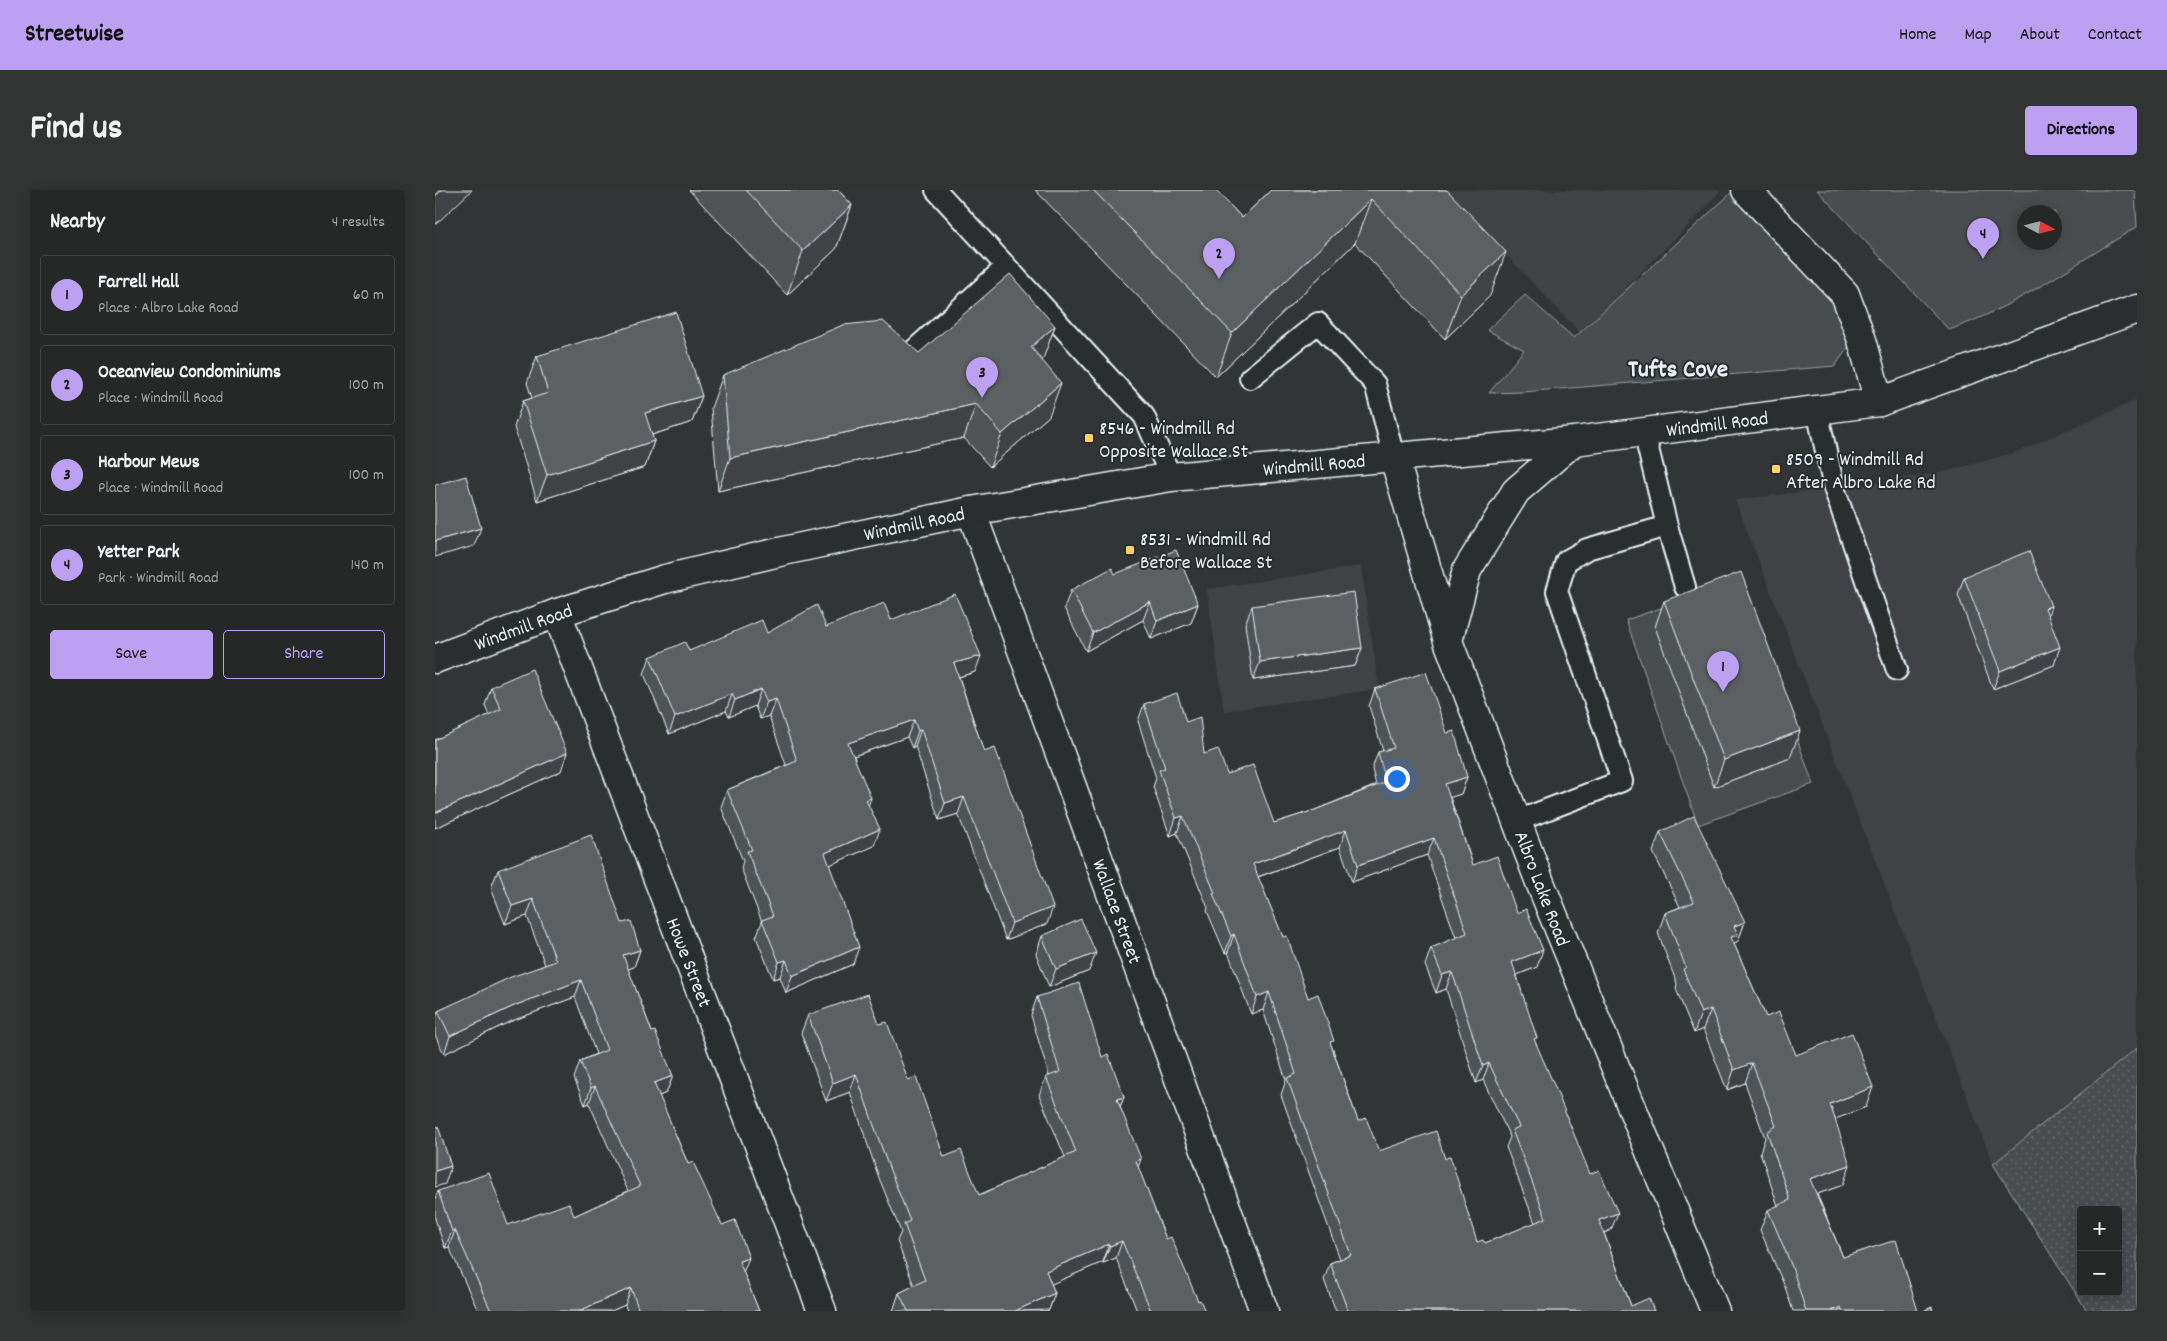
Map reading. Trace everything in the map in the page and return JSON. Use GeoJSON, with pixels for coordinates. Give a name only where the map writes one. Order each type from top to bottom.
{"type":"FeatureCollection","features":[{"type":"Feature","properties":{"kind":"main road"},"geometry":{"type":"LineString","coordinates":[[1746,190],[1845,294],[1862,340],[1879,402]]}},
{"type":"Feature","properties":{"kind":"main road","name":"Windmill Road"},"geometry":{"type":"LineString","coordinates":[[435,658],[557,613],[665,579],[971,510],[1171,476],[1574,441],[1879,402],[2137,309]]}},
{"type":"Feature","properties":{"kind":"main road"},"geometry":{"type":"LineString","coordinates":[[1448,641],[1467,570],[1516,491],[1574,441]]}},
{"type":"Feature","properties":{"kind":"main road","name":"Albro Lake Road"},"geometry":{"type":"LineString","coordinates":[[1394,457],[1448,641],[1541,884],[1715,1311]]}},
{"type":"Feature","properties":{"kind":"main road","name":"Wallace Street"},"geometry":{"type":"LineString","coordinates":[[971,510],[1264,1311]]}},
{"type":"Feature","properties":{"kind":"main road","name":"Howe Street"},"geometry":{"type":"LineString","coordinates":[[557,613],[822,1311]]}},
{"type":"Feature","properties":{"kind":"lane"},"geometry":{"type":"LineString","coordinates":[[937,190],[1144,416],[1171,476]]}},
{"type":"Feature","properties":{"kind":"lane"},"geometry":{"type":"LineString","coordinates":[[911,353],[1006,267]]}},
{"type":"Feature","properties":{"kind":"lane"},"geometry":{"type":"LineString","coordinates":[[1250,378],[1319,323],[1375,384],[1394,457]]}},
{"type":"Feature","properties":{"kind":"lane"},"geometry":{"type":"LineString","coordinates":[[1817,410],[1834,488],[1897,670]]}},
{"type":"Feature","properties":{"kind":"lane"},"geometry":{"type":"LineString","coordinates":[[1645,432],[1667,526],[1685,587]]}},
{"type":"Feature","properties":{"kind":"lane"},"geometry":{"type":"LineString","coordinates":[[1517,821],[1622,782],[1557,591],[1566,561],[1587,549],[1667,526]]}},
{"type":"Feature","properties":{"kind":"shaded area"},"geometry":{"type":"Polygon","coordinates":[[[1445,190],[1721,190],[1697,217],[1580,333],[1445,190]]]}},
{"type":"Feature","properties":{"kind":"shaded area"},"geometry":{"type":"Polygon","coordinates":[[[1817,190],[2135,190],[2137,227],[2022,297],[1949,330],[1817,190]]]}},
{"type":"Feature","properties":{"kind":"shaded area"},"geometry":{"type":"Polygon","coordinates":[[[1731,193],[1830,295],[1849,346],[1835,366],[1523,392],[1489,393],[1524,350],[1487,330],[1525,295],[1574,338],[1731,193]]]}},
{"type":"Feature","properties":{"kind":"shaded area"},"geometry":{"type":"Polygon","coordinates":[[[2137,400],[2137,1048],[1993,1164],[1735,500],[1875,483],[1948,471],[2016,452],[2137,400]]]}},
{"type":"Feature","properties":{"kind":"shaded area"},"geometry":{"type":"Polygon","coordinates":[[[1361,566],[1379,689],[1224,711],[1207,589],[1361,566]]]}},
{"type":"Feature","properties":{"kind":"shaded area"},"geometry":{"type":"Polygon","coordinates":[[[1741,580],[1813,784],[1698,825],[1626,620],[1741,580]]]}},
{"type":"Feature","properties":{"kind":"shaded area"},"geometry":{"type":"Polygon","coordinates":[[[2137,1048],[2137,1311],[2087,1311],[2077,1296],[2122,1296],[2122,1206],[2077,1206],[2077,1295],[1993,1164],[2137,1048]]]}},
{"type":"Feature","properties":{"kind":"building"},"geometry":{"type":"Polygon","coordinates":[[[435,190],[442,190],[435,196],[435,190]]]}},
{"type":"Feature","properties":{"kind":"building"},"geometry":{"type":"Polygon","coordinates":[[[746,190],[838,190],[852,205],[803,251],[746,190]]]}},
{"type":"Feature","properties":{"kind":"building"},"geometry":{"type":"Polygon","coordinates":[[[1093,190],[1216,190],[1242,218],[1271,190],[1447,190],[1506,252],[1461,295],[1371,199],[1232,333],[1093,190]]]}},
{"type":"Feature","properties":{"kind":"building"},"geometry":{"type":"Polygon","coordinates":[[[1010,274],[1055,326],[1031,347],[1061,383],[1002,434],[976,404],[730,458],[723,375],[843,325],[883,321],[919,353],[1010,274]]]}},
{"type":"Feature","properties":{"kind":"building"},"geometry":{"type":"Polygon","coordinates":[[[676,312],[702,396],[645,413],[654,441],[547,475],[523,401],[548,393],[537,356],[676,312]]]}},
{"type":"Feature","properties":{"kind":"building"},"geometry":{"type":"Polygon","coordinates":[[[466,476],[481,528],[435,541],[435,485],[466,476]]]}},
{"type":"Feature","properties":{"kind":"building"},"geometry":{"type":"Polygon","coordinates":[[[1176,550],[1198,604],[1157,621],[1150,602],[1093,633],[1071,590],[1112,568],[1115,574],[1176,550]]]}},
{"type":"Feature","properties":{"kind":"building"},"geometry":{"type":"Polygon","coordinates":[[[2029,551],[2051,606],[2045,608],[2060,647],[2000,671],[1964,577],[2029,551]]]}},
{"type":"Feature","properties":{"kind":"building"},"geometry":{"type":"Polygon","coordinates":[[[1741,572],[1800,731],[1724,760],[1664,601],[1741,572]]]}},
{"type":"Feature","properties":{"kind":"building"},"geometry":{"type":"Polygon","coordinates":[[[1354,592],[1362,648],[1260,662],[1252,606],[1354,592]]]}},
{"type":"Feature","properties":{"kind":"building"},"geometry":{"type":"Polygon","coordinates":[[[955,594],[981,656],[954,663],[984,752],[995,748],[1053,907],[1012,923],[964,797],[945,803],[921,729],[918,731],[914,720],[848,743],[871,798],[866,800],[880,829],[825,853],[859,947],[792,976],[786,960],[779,962],[762,920],[773,916],[747,851],[752,850],[727,790],[797,761],[776,699],[767,702],[761,689],[735,700],[732,694],[675,717],[650,657],[685,642],[689,651],[762,620],[767,633],[817,605],[826,627],[884,603],[891,620],[955,594]]]}},
{"type":"Feature","properties":{"kind":"building"},"geometry":{"type":"Polygon","coordinates":[[[532,669],[567,753],[435,813],[435,740],[501,709],[491,687],[532,669]]]}},
{"type":"Feature","properties":{"kind":"building"},"geometry":{"type":"Polygon","coordinates":[[[1426,672],[1447,733],[1454,731],[1467,777],[1445,784],[1473,865],[1497,856],[1517,913],[1526,909],[1543,950],[1512,962],[1537,1038],[1534,1039],[1590,1174],[1599,1170],[1618,1213],[1599,1220],[1631,1306],[1649,1298],[1654,1311],[1348,1311],[1330,1263],[1351,1255],[1287,1078],[1296,1074],[1269,992],[1257,997],[1234,934],[1231,936],[1183,816],[1176,818],[1159,770],[1165,768],[1144,704],[1177,693],[1186,722],[1200,717],[1204,754],[1218,749],[1227,774],[1253,765],[1274,823],[1315,810],[1386,782],[1378,752],[1394,748],[1375,689],[1426,672]],[[1346,830],[1253,864],[1283,937],[1287,936],[1308,998],[1318,994],[1334,1041],[1330,1042],[1358,1121],[1366,1118],[1379,1151],[1436,1131],[1445,1159],[1450,1156],[1477,1242],[1483,1240],[1485,1243],[1546,1218],[1512,1130],[1519,1127],[1489,1063],[1483,1066],[1452,972],[1442,975],[1431,948],[1467,933],[1434,838],[1358,865],[1346,830]]]}},
{"type":"Feature","properties":{"kind":"building"},"geometry":{"type":"Polygon","coordinates":[[[1694,816],[1745,922],[1734,926],[1738,935],[1731,937],[1766,1017],[1779,1012],[1796,1055],[1852,1033],[1873,1087],[1830,1104],[1850,1165],[1810,1179],[1843,1257],[1896,1240],[1918,1311],[1842,1311],[1841,1307],[1830,1311],[1806,1311],[1792,1267],[1768,1210],[1790,1200],[1767,1132],[1776,1126],[1752,1063],[1734,1070],[1711,1009],[1701,1013],[1683,969],[1686,968],[1665,913],[1694,902],[1660,832],[1694,816]]]}},
{"type":"Feature","properties":{"kind":"building"},"geometry":{"type":"Polygon","coordinates":[[[591,835],[622,923],[631,921],[640,950],[623,955],[652,1032],[655,1031],[673,1076],[654,1083],[688,1164],[693,1162],[722,1225],[735,1220],[749,1258],[739,1261],[759,1311],[639,1311],[631,1288],[579,1311],[491,1311],[455,1230],[452,1231],[438,1191],[489,1173],[508,1225],[569,1203],[574,1216],[640,1186],[595,1086],[591,1088],[580,1061],[607,1050],[581,980],[516,1005],[450,1036],[438,1011],[511,977],[556,961],[533,899],[512,906],[498,870],[591,835]]]}},
{"type":"Feature","properties":{"kind":"building"},"geometry":{"type":"Polygon","coordinates":[[[1081,919],[1096,953],[1056,969],[1042,936],[1081,919]]]}},
{"type":"Feature","properties":{"kind":"building"},"geometry":{"type":"Polygon","coordinates":[[[1079,983],[1102,1057],[1108,1054],[1124,1097],[1117,1099],[1141,1159],[1136,1161],[1166,1239],[1171,1237],[1198,1301],[1200,1300],[1205,1311],[1151,1311],[1122,1241],[1110,1246],[1109,1244],[1046,1271],[1055,1293],[1015,1311],[908,1311],[899,1293],[925,1280],[904,1224],[910,1221],[856,1074],[833,1083],[808,1015],[868,994],[879,1024],[887,1022],[908,1080],[916,1077],[944,1157],[961,1150],[979,1195],[1076,1152],[1046,1077],[1060,1072],[1037,997],[1079,983]]]}},
{"type":"Feature","properties":{"kind":"building"},"geometry":{"type":"Polygon","coordinates":[[[435,1125],[436,1127],[438,1126],[451,1166],[435,1171],[435,1125]]]}},
{"type":"Feature","properties":{"kind":"building"},"geometry":{"type":"Polygon","coordinates":[[[1932,1307],[1933,1311],[1923,1311],[1932,1307]]]}},
{"type":"Feature","properties":{"kind":"place","name":"Yetter Park"},"geometry":{"type":"Point","coordinates":[1983,259]}},
{"type":"Feature","properties":{"kind":"place","name":"Oceanview Condominiums"},"geometry":{"type":"Point","coordinates":[1219,279]}},
{"type":"Feature","properties":{"kind":"place","name":"Harbour Mews"},"geometry":{"type":"Point","coordinates":[982,398]}},
{"type":"Feature","properties":{"kind":"place","name":"8546 - Windmill Rd Opposite Wallace St"},"geometry":{"type":"Point","coordinates":[1089,438]}},
{"type":"Feature","properties":{"kind":"place","name":"8509 - Windmill Rd After Albro Lake Rd"},"geometry":{"type":"Point","coordinates":[1776,469]}},
{"type":"Feature","properties":{"kind":"place","name":"8531 - Windmill Rd Before Wallace St"},"geometry":{"type":"Point","coordinates":[1130,550]}},
{"type":"Feature","properties":{"kind":"place","name":"Farrell Hall"},"geometry":{"type":"Point","coordinates":[1723,692]}},
{"type":"Feature","properties":{"kind":"district","name":"Tufts Cove"},"geometry":{"type":"Point","coordinates":[1678,367]}}]}
